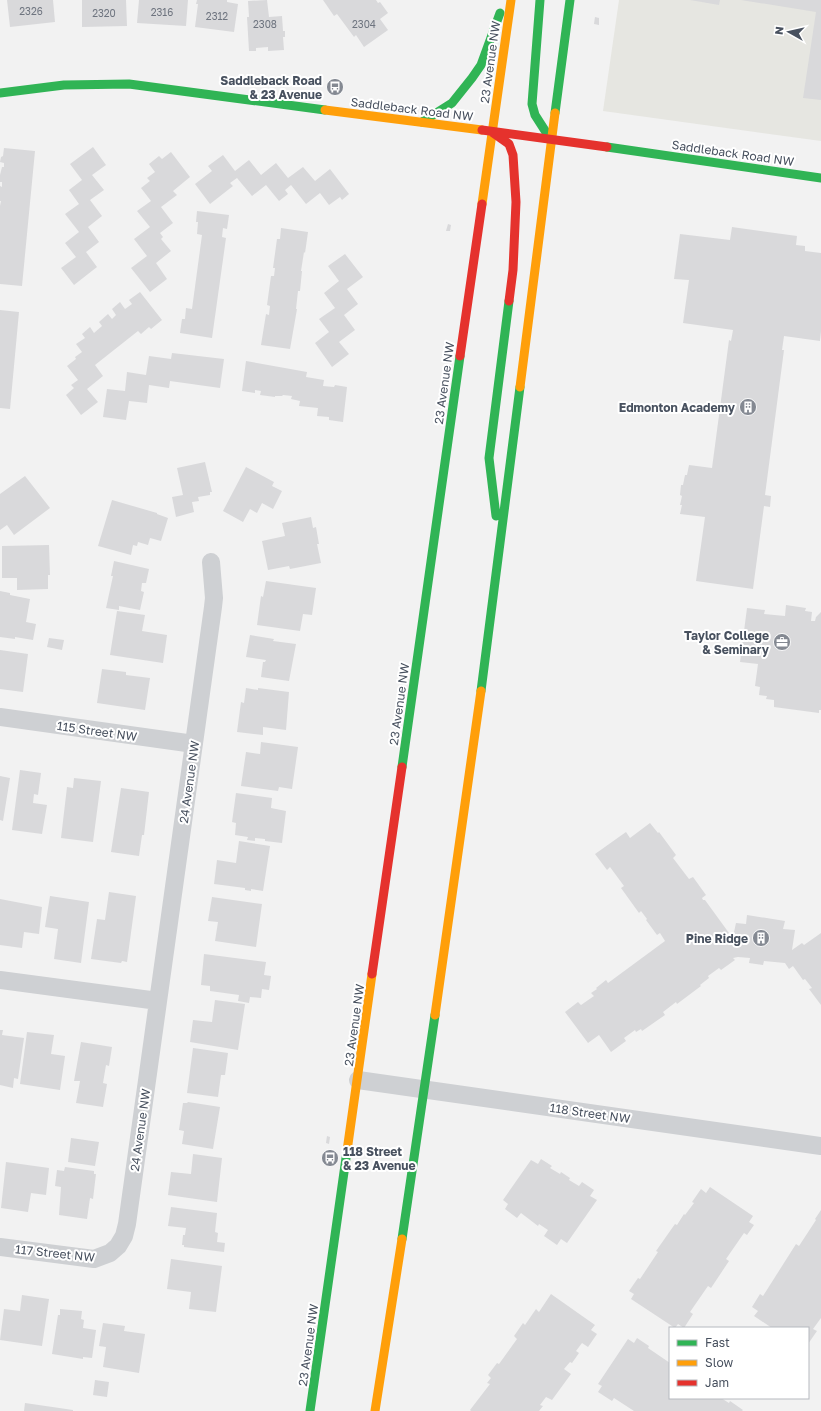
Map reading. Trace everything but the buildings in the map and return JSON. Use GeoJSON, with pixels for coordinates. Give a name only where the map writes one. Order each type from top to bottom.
{"type":"FeatureCollection","features":[{"type":"Feature","properties":{"kind":"main road"},"geometry":{"type":"LineString","coordinates":[[422,122],[452,103],[481,65],[504,0]]}},
{"type":"Feature","properties":{"kind":"main road","name":"23 Avenue NW"},"geometry":{"type":"LineString","coordinates":[[310,1411],[511,0]]}},
{"type":"Feature","properties":{"kind":"main road"},"geometry":{"type":"LineString","coordinates":[[540,0],[532,104],[551,140]]}},
{"type":"Feature","properties":{"kind":"main road"},"geometry":{"type":"LineString","coordinates":[[375,1411],[425,1089],[500,546],[570,0]]}},
{"type":"Feature","properties":{"kind":"main road","name":"Saddleback Road NW"},"geometry":{"type":"LineString","coordinates":[[0,93],[65,84],[95,82],[129,84],[422,122],[821,178]]}},
{"type":"Feature","properties":{"kind":"main road"},"geometry":{"type":"LineString","coordinates":[[492,132],[509,144],[513,155],[516,202],[513,270],[488,458],[500,546]]}},
{"type":"Feature","properties":{"kind":"street","name":"24 Avenue NW"},"geometry":{"type":"LineString","coordinates":[[110,1253],[118,1246],[124,1236],[127,1224],[214,603],[211,562]]}},
{"type":"Feature","properties":{"kind":"street","name":"115 Street NW"},"geometry":{"type":"LineString","coordinates":[[0,717],[194,744]]}},
{"type":"Feature","properties":{"kind":"street"},"geometry":{"type":"LineString","coordinates":[[0,980],[158,1001]]}},
{"type":"Feature","properties":{"kind":"street","name":"118 Street NW"},"geometry":{"type":"LineString","coordinates":[[358,1080],[821,1146]]}},
{"type":"Feature","properties":{"kind":"street","name":"117 Street NW"},"geometry":{"type":"LineString","coordinates":[[0,1247],[94,1259],[110,1253]]}},
{"type":"Feature","properties":{"kind":"shaded area"},"geometry":{"type":"Polygon","coordinates":[[[619,0],[821,0],[821,141],[603,111],[619,0]]]}},
{"type":"Feature","properties":{"kind":"traffic: fast"},"geometry":{"type":"LineString","coordinates":[[540,0],[532,104],[535,115],[551,140]]}},
{"type":"Feature","properties":{"kind":"traffic: fast"},"geometry":{"type":"LineString","coordinates":[[555,113],[570,0]]}},
{"type":"Feature","properties":{"kind":"traffic: fast"},"geometry":{"type":"LineString","coordinates":[[422,122],[452,103],[472,78],[481,65],[500,13]]}},
{"type":"Feature","properties":{"kind":"traffic: fast"},"geometry":{"type":"LineString","coordinates":[[0,93],[64,85],[129,84],[325,110]]}},
{"type":"Feature","properties":{"kind":"traffic: fast"},"geometry":{"type":"LineString","coordinates":[[607,147],[821,178]]}},
{"type":"Feature","properties":{"kind":"traffic: fast"},"geometry":{"type":"LineString","coordinates":[[496,516],[489,458],[509,301]]}},
{"type":"Feature","properties":{"kind":"traffic: fast"},"geometry":{"type":"LineString","coordinates":[[402,767],[460,356]]}},
{"type":"Feature","properties":{"kind":"traffic: fast"},"geometry":{"type":"LineString","coordinates":[[481,691],[520,387]]}},
{"type":"Feature","properties":{"kind":"traffic: fast"},"geometry":{"type":"LineString","coordinates":[[402,1239],[435,1015]]}},
{"type":"Feature","properties":{"kind":"traffic: fast"},"geometry":{"type":"LineString","coordinates":[[310,1411],[347,1151]]}},
{"type":"Feature","properties":{"kind":"traffic: slow"},"geometry":{"type":"LineString","coordinates":[[482,204],[511,0]]}},
{"type":"Feature","properties":{"kind":"traffic: slow"},"geometry":{"type":"LineString","coordinates":[[325,110],[482,130]]}},
{"type":"Feature","properties":{"kind":"traffic: slow"},"geometry":{"type":"LineString","coordinates":[[520,387],[555,113]]}},
{"type":"Feature","properties":{"kind":"traffic: slow"},"geometry":{"type":"LineString","coordinates":[[435,1015],[481,691]]}},
{"type":"Feature","properties":{"kind":"traffic: slow"},"geometry":{"type":"LineString","coordinates":[[347,1151],[372,974]]}},
{"type":"Feature","properties":{"kind":"traffic: slow"},"geometry":{"type":"LineString","coordinates":[[375,1411],[402,1239]]}},
{"type":"Feature","properties":{"kind":"traffic: jam"},"geometry":{"type":"LineString","coordinates":[[482,130],[607,147]]}},
{"type":"Feature","properties":{"kind":"traffic: jam"},"geometry":{"type":"LineString","coordinates":[[492,132],[509,144],[513,155],[516,202],[513,270],[509,301]]}},
{"type":"Feature","properties":{"kind":"traffic: jam"},"geometry":{"type":"LineString","coordinates":[[460,356],[482,204]]}},
{"type":"Feature","properties":{"kind":"traffic: jam"},"geometry":{"type":"LineString","coordinates":[[372,974],[402,767]]}},
{"type":"Feature","properties":{"kind":"place","name":"Saddleback Road & 23 Avenue"},"geometry":{"type":"Point","coordinates":[335,87]}},
{"type":"Feature","properties":{"kind":"place","name":"Edmonton Academy"},"geometry":{"type":"Point","coordinates":[748,407]}},
{"type":"Feature","properties":{"kind":"place","name":"Taylor College & Seminary"},"geometry":{"type":"Point","coordinates":[782,642]}},
{"type":"Feature","properties":{"kind":"place","name":"Pine Ridge"},"geometry":{"type":"Point","coordinates":[761,938]}},
{"type":"Feature","properties":{"kind":"place","name":"118 Street & 23 Avenue"},"geometry":{"type":"Point","coordinates":[330,1158]}}]}
